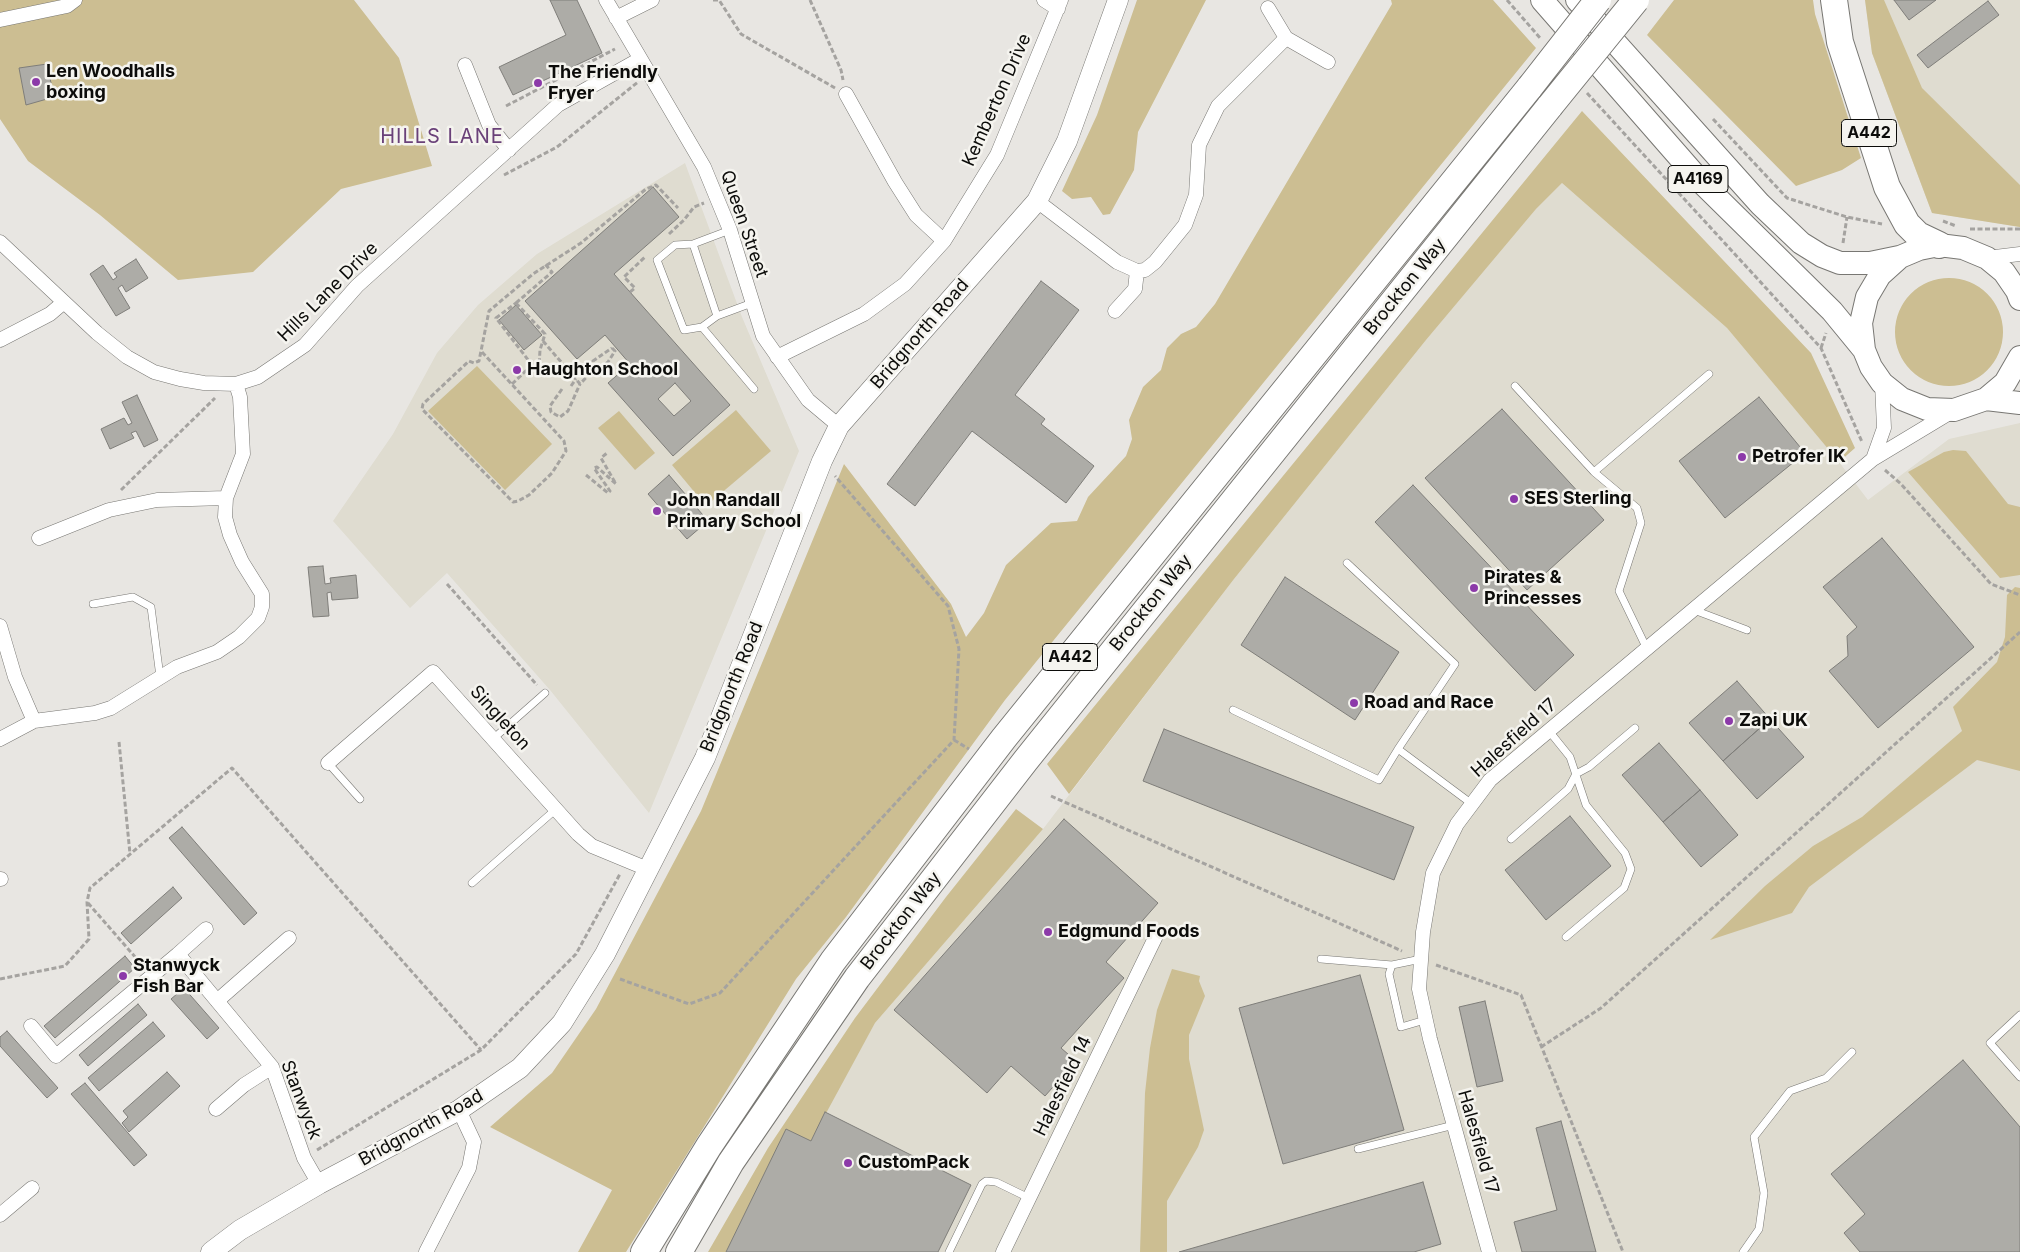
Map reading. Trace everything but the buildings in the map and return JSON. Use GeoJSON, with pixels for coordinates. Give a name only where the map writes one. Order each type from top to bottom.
{"type":"FeatureCollection","features":[{"type":"Feature","properties":{"kind":"highway","name":"Brockton Way"},"geometry":{"type":"LineString","coordinates":[[644,1252],[709,1146],[839,954],[1004,738],[1530,87],[1598,0]]}},
{"type":"Feature","properties":{"kind":"highway","name":"Brockton Way"},"geometry":{"type":"LineString","coordinates":[[679,1252],[731,1162],[857,978],[1026,760],[1636,0]]}},
{"type":"Feature","properties":{"kind":"highway","name":"A442"},"geometry":{"type":"LineString","coordinates":[[1834,0],[1840,42],[1887,187],[1907,224],[1918,235],[1939,245]]}},
{"type":"Feature","properties":{"kind":"main road","name":"A4169"},"geometry":{"type":"LineString","coordinates":[[1542,0],[1702,183],[1832,311],[1864,350]]}},
{"type":"Feature","properties":{"kind":"main road","name":"A4169"},"geometry":{"type":"LineString","coordinates":[[1577,0],[1760,204],[1801,243],[1822,256],[1840,263],[1870,263],[1900,257]]}},
{"type":"Feature","properties":{"kind":"main road"},"geometry":{"type":"LineString","coordinates":[[2020,299],[2004,272],[1986,258],[1963,248],[1939,245],[1919,249],[1900,257],[1880,275],[1867,297],[1861,323],[1864,350],[1871,367],[1882,383],[1902,400],[1927,409],[1954,410],[1986,399],[2005,383],[2020,357]]}},
{"type":"Feature","properties":{"kind":"main road"},"geometry":{"type":"LineString","coordinates":[[1986,399],[2020,403]]}},
{"type":"Feature","properties":{"kind":"street"},"geometry":{"type":"LineString","coordinates":[[0,20],[67,6],[75,0]]}},
{"type":"Feature","properties":{"kind":"street","name":"Queen Street"},"geometry":{"type":"LineString","coordinates":[[606,0],[704,167],[730,230],[763,336],[808,400],[839,426]]}},
{"type":"Feature","properties":{"kind":"street"},"geometry":{"type":"LineString","coordinates":[[616,18],[652,0]]}},
{"type":"Feature","properties":{"kind":"street"},"geometry":{"type":"LineString","coordinates":[[1044,0],[1060,5]]}},
{"type":"Feature","properties":{"kind":"street","name":"Bridgnorth Road"},"geometry":{"type":"LineString","coordinates":[[211,1252],[240,1230],[319,1184],[459,1110],[520,1068],[562,1023],[606,954],[650,870],[704,758],[822,460],[839,426],[1037,201],[1067,141],[1118,0]]}},
{"type":"Feature","properties":{"kind":"street","name":"Kemberton Drive"},"geometry":{"type":"LineString","coordinates":[[777,357],[864,314],[905,284],[944,241],[997,155],[1060,5]]}},
{"type":"Feature","properties":{"kind":"street"},"geometry":{"type":"LineString","coordinates":[[1268,8],[1286,38],[1328,62]]}},
{"type":"Feature","properties":{"kind":"street"},"geometry":{"type":"LineString","coordinates":[[1037,201],[1117,262],[1137,271],[1145,270],[1155,262],[1185,225],[1196,195],[1199,145],[1218,106],[1286,38]]}},
{"type":"Feature","properties":{"kind":"street","name":"Hills Lane Drive"},"geometry":{"type":"LineString","coordinates":[[0,242],[97,333],[127,357],[154,372],[204,383],[236,384],[258,377],[305,345],[357,286],[558,105],[640,59]]}},
{"type":"Feature","properties":{"kind":"street"},"geometry":{"type":"LineString","coordinates":[[466,65],[488,125],[508,150]]}},
{"type":"Feature","properties":{"kind":"street"},"geometry":{"type":"LineString","coordinates":[[846,94],[895,182],[916,215],[944,241]]}},
{"type":"Feature","properties":{"kind":"street"},"geometry":{"type":"LineString","coordinates":[[1986,258],[2020,254]]}},
{"type":"Feature","properties":{"kind":"street"},"geometry":{"type":"LineString","coordinates":[[1115,311],[1135,289],[1137,271]]}},
{"type":"Feature","properties":{"kind":"street"},"geometry":{"type":"LineString","coordinates":[[0,340],[50,314],[64,302]]}},
{"type":"Feature","properties":{"kind":"street"},"geometry":{"type":"LineString","coordinates":[[1873,459],[1884,428],[1882,383]]}},
{"type":"Feature","properties":{"kind":"street"},"geometry":{"type":"LineString","coordinates":[[0,739],[34,721],[95,713],[111,708],[177,667],[217,652],[251,626],[260,612],[262,594],[242,562],[230,535],[226,517],[226,498],[243,454],[240,397],[236,384]]}},
{"type":"Feature","properties":{"kind":"street","name":"Halesfield 17"},"geometry":{"type":"LineString","coordinates":[[1489,1252],[1419,989],[1423,932],[1433,873],[1457,824],[1490,780],[1873,459],[1954,410]]}},
{"type":"Feature","properties":{"kind":"street"},"geometry":{"type":"LineString","coordinates":[[39,538],[109,510],[157,500],[226,498]]}},
{"type":"Feature","properties":{"kind":"street"},"geometry":{"type":"LineString","coordinates":[[0,626],[15,677],[34,721]]}},
{"type":"Feature","properties":{"kind":"street","name":"Singleton"},"geometry":{"type":"LineString","coordinates":[[328,763],[434,672],[494,738],[555,810],[592,846],[650,870]]}},
{"type":"Feature","properties":{"kind":"street"},"geometry":{"type":"LineString","coordinates":[[31,1026],[56,1056],[178,954],[206,928]]}},
{"type":"Feature","properties":{"kind":"street","name":"Halesfield 14"},"geometry":{"type":"LineString","coordinates":[[1003,1252],[1156,936]]}},
{"type":"Feature","properties":{"kind":"street"},"geometry":{"type":"LineString","coordinates":[[217,1001],[289,938]]}},
{"type":"Feature","properties":{"kind":"street","name":"Stanwyck"},"geometry":{"type":"LineString","coordinates":[[178,954],[272,1067],[304,1158],[319,1184]]}},
{"type":"Feature","properties":{"kind":"street"},"geometry":{"type":"LineString","coordinates":[[216,1109],[244,1085],[272,1067]]}},
{"type":"Feature","properties":{"kind":"street"},"geometry":{"type":"LineString","coordinates":[[426,1252],[469,1168],[474,1142],[459,1110]]}},
{"type":"Feature","properties":{"kind":"street"},"geometry":{"type":"LineString","coordinates":[[0,1215],[32,1188]]}},
{"type":"Feature","properties":{"kind":"lane"},"geometry":{"type":"LineString","coordinates":[[730,230],[693,244],[675,245],[657,260],[684,330],[702,327],[717,316],[752,304]]}},
{"type":"Feature","properties":{"kind":"lane"},"geometry":{"type":"LineString","coordinates":[[693,244],[717,316]]}},
{"type":"Feature","properties":{"kind":"lane"},"geometry":{"type":"LineString","coordinates":[[702,327],[754,389]]}},
{"type":"Feature","properties":{"kind":"lane"},"geometry":{"type":"LineString","coordinates":[[1594,472],[1709,374]]}},
{"type":"Feature","properties":{"kind":"lane"},"geometry":{"type":"LineString","coordinates":[[1515,386],[1594,472],[1638,508],[1641,523],[1619,591],[1647,649]]}},
{"type":"Feature","properties":{"kind":"lane"},"geometry":{"type":"LineString","coordinates":[[1233,710],[1379,780],[1455,664],[1347,563]]}},
{"type":"Feature","properties":{"kind":"lane"},"geometry":{"type":"LineString","coordinates":[[93,604],[134,597],[151,606],[160,677]]}},
{"type":"Feature","properties":{"kind":"lane"},"geometry":{"type":"LineString","coordinates":[[1694,610],[1747,630]]}},
{"type":"Feature","properties":{"kind":"lane"},"geometry":{"type":"LineString","coordinates":[[494,738],[544,693]]}},
{"type":"Feature","properties":{"kind":"lane"},"geometry":{"type":"LineString","coordinates":[[1511,839],[1568,789],[1576,774],[1589,767],[1635,728]]}},
{"type":"Feature","properties":{"kind":"lane"},"geometry":{"type":"LineString","coordinates":[[1550,730],[1570,757],[1586,805],[1625,853],[1631,869],[1624,888],[1566,936]]}},
{"type":"Feature","properties":{"kind":"lane"},"geometry":{"type":"LineString","coordinates":[[1398,749],[1472,804]]}},
{"type":"Feature","properties":{"kind":"lane"},"geometry":{"type":"LineString","coordinates":[[328,763],[360,799]]}},
{"type":"Feature","properties":{"kind":"lane"},"geometry":{"type":"LineString","coordinates":[[472,883],[555,810]]}},
{"type":"Feature","properties":{"kind":"lane"},"geometry":{"type":"LineString","coordinates":[[1321,959],[1392,965],[1421,959]]}},
{"type":"Feature","properties":{"kind":"lane"},"geometry":{"type":"LineString","coordinates":[[1392,965],[1389,974],[1401,1027],[1426,1020]]}},
{"type":"Feature","properties":{"kind":"lane"},"geometry":{"type":"LineString","coordinates":[[2020,1015],[1990,1043],[2020,1078]]}},
{"type":"Feature","properties":{"kind":"lane"},"geometry":{"type":"LineString","coordinates":[[1743,1252],[1759,1229],[1764,1194],[1754,1137],[1790,1091],[1826,1078],[1852,1052]]}},
{"type":"Feature","properties":{"kind":"lane"},"geometry":{"type":"LineString","coordinates":[[1358,1149],[1454,1125]]}},
{"type":"Feature","properties":{"kind":"lane"},"geometry":{"type":"LineString","coordinates":[[949,1252],[982,1184],[986,1181],[996,1182],[1029,1198]]}},
{"type":"Feature","properties":{"kind":"path"},"geometry":{"type":"LineString","coordinates":[[713,0],[719,0],[741,34],[846,94]]}},
{"type":"Feature","properties":{"kind":"path"},"geometry":{"type":"LineString","coordinates":[[810,0],[841,70],[846,94]]}},
{"type":"Feature","properties":{"kind":"path"},"geometry":{"type":"LineString","coordinates":[[1507,0],[1544,43]]}},
{"type":"Feature","properties":{"kind":"path"},"geometry":{"type":"LineString","coordinates":[[506,106],[615,49]]}},
{"type":"Feature","properties":{"kind":"path"},"geometry":{"type":"LineString","coordinates":[[501,177],[557,147],[640,80]]}},
{"type":"Feature","properties":{"kind":"path"},"geometry":{"type":"LineString","coordinates":[[1583,88],[1821,348],[1861,439],[1873,459],[1901,484],[1991,584],[2020,595]]}},
{"type":"Feature","properties":{"kind":"path"},"geometry":{"type":"LineString","coordinates":[[1708,113],[1787,198],[1847,217]]}},
{"type":"Feature","properties":{"kind":"path"},"geometry":{"type":"LineString","coordinates":[[482,352],[564,441],[566,451],[552,473],[529,495],[513,502],[422,409],[423,404],[469,361],[474,363],[479,361],[489,311],[545,264],[580,243],[646,189],[656,184],[678,208]]}},
{"type":"Feature","properties":{"kind":"path"},"geometry":{"type":"LineString","coordinates":[[516,303],[545,334],[540,350],[539,367],[532,365],[496,318],[552,272],[545,264]]}},
{"type":"Feature","properties":{"kind":"path"},"geometry":{"type":"LineString","coordinates":[[543,340],[580,384]]}},
{"type":"Feature","properties":{"kind":"path"},"geometry":{"type":"LineString","coordinates":[[562,389],[550,406],[552,412],[560,417],[568,412],[580,384],[596,367],[600,368],[613,356],[615,351],[612,348],[593,361],[596,367]]}},
{"type":"Feature","properties":{"kind":"path"},"geometry":{"type":"LineString","coordinates":[[512,384],[532,365]]}},
{"type":"Feature","properties":{"kind":"path"},"geometry":{"type":"LineString","coordinates":[[571,386],[576,379]]}},
{"type":"Feature","properties":{"kind":"path"},"geometry":{"type":"LineString","coordinates":[[121,490],[217,396]]}},
{"type":"Feature","properties":{"kind":"path"},"geometry":{"type":"LineString","coordinates":[[586,475],[608,492],[610,491],[594,468],[597,467],[616,484],[601,458],[607,453]]}},
{"type":"Feature","properties":{"kind":"path"},"geometry":{"type":"LineString","coordinates":[[620,979],[689,1004],[720,992],[954,740],[959,650],[948,606],[822,460]]}},
{"type":"Feature","properties":{"kind":"path"},"geometry":{"type":"LineString","coordinates":[[447,584],[544,693]]}},
{"type":"Feature","properties":{"kind":"path"},"geometry":{"type":"LineString","coordinates":[[1541,1047],[1601,1008],[2020,632]]}},
{"type":"Feature","properties":{"kind":"path"},"geometry":{"type":"LineString","coordinates":[[954,740],[969,749]]}},
{"type":"Feature","properties":{"kind":"path"},"geometry":{"type":"LineString","coordinates":[[118,742],[130,854]]}},
{"type":"Feature","properties":{"kind":"path"},"geometry":{"type":"LineString","coordinates":[[0,979],[65,966],[89,939],[87,902],[90,888],[232,768],[481,1050]]}},
{"type":"Feature","properties":{"kind":"path"},"geometry":{"type":"LineString","coordinates":[[304,1158],[481,1050],[576,954],[628,861]]}},
{"type":"Feature","properties":{"kind":"path"},"geometry":{"type":"LineString","coordinates":[[87,902],[151,976]]}},
{"type":"Feature","properties":{"kind":"shaded area"},"geometry":{"type":"Polygon","coordinates":[[[0,0],[354,0],[399,58],[432,166],[341,189],[253,272],[178,280],[100,215],[28,161],[0,119],[0,0]]]}},
{"type":"Feature","properties":{"kind":"shaded area"},"geometry":{"type":"Polygon","coordinates":[[[1137,0],[1206,0],[1138,132],[1134,170],[1110,214],[1103,215],[1091,197],[1072,199],[1062,191],[1097,115],[1137,0]]]}},
{"type":"Feature","properties":{"kind":"shaded area"},"geometry":{"type":"Polygon","coordinates":[[[1391,0],[1493,0],[1536,48],[1005,700],[846,917],[796,979],[626,1252],[578,1252],[612,1190],[490,1127],[552,1073],[596,1009],[701,811],[844,464],[951,604],[966,637],[984,613],[1006,565],[1051,523],[1077,521],[1088,497],[1126,456],[1132,439],[1129,420],[1143,387],[1161,370],[1167,348],[1181,334],[1196,327],[1215,304],[1392,4],[1391,0]]]}},
{"type":"Feature","properties":{"kind":"shaded area"},"geometry":{"type":"Polygon","coordinates":[[[1674,0],[1813,0],[1815,14],[1861,158],[1842,170],[1796,186],[1647,35],[1674,0]]]}},
{"type":"Feature","properties":{"kind":"shaded area"},"geometry":{"type":"Polygon","coordinates":[[[1865,0],[2020,0],[2020,227],[1932,213],[1872,53],[1865,0]]]}},
{"type":"Feature","properties":{"kind":"shaded area"},"geometry":{"type":"Polygon","coordinates":[[[1865,0],[1884,0],[1922,88],[2020,185],[2020,227],[1932,213],[1872,53],[1865,0]]]}},
{"type":"Feature","properties":{"kind":"shaded area"},"geometry":{"type":"Polygon","coordinates":[[[1582,111],[1811,353],[1855,448],[1839,462],[1727,328],[1562,183],[1536,209],[1426,340],[1234,579],[1069,794],[1047,764],[1582,111]]]}},
{"type":"Feature","properties":{"kind":"shaded area"},"geometry":{"type":"Polygon","coordinates":[[[685,163],[742,317],[799,451],[649,813],[550,690],[447,573],[410,608],[333,521],[393,434],[437,353],[478,305],[537,254],[685,163]]]}},
{"type":"Feature","properties":{"kind":"shaded area"},"geometry":{"type":"Polygon","coordinates":[[[1562,183],[1727,328],[1839,462],[1868,500],[1949,439],[2020,423],[2020,1252],[726,1252],[825,1112],[875,1023],[1043,829],[1234,579],[1426,340],[1536,209],[1562,183]]]}},
{"type":"Feature","properties":{"kind":"shaded area"},"geometry":{"type":"Polygon","coordinates":[[[1949,278],[1970,282],[1987,294],[1999,311],[2003,332],[1999,353],[1987,370],[1970,382],[1949,386],[1928,382],[1911,370],[1899,353],[1895,332],[1899,311],[1911,294],[1928,282],[1949,278]]]}},
{"type":"Feature","properties":{"kind":"shaded area"},"geometry":{"type":"Polygon","coordinates":[[[477,366],[552,444],[505,490],[428,411],[477,366]]]}},
{"type":"Feature","properties":{"kind":"shaded area"},"geometry":{"type":"Polygon","coordinates":[[[736,410],[771,451],[706,506],[672,465],[736,410]]]}},
{"type":"Feature","properties":{"kind":"shaded area"},"geometry":{"type":"Polygon","coordinates":[[[619,411],[655,453],[635,470],[598,428],[619,411]]]}},
{"type":"Feature","properties":{"kind":"shaded area"},"geometry":{"type":"Polygon","coordinates":[[[1953,450],[1966,451],[2008,504],[2020,507],[2020,575],[2000,578],[1908,472],[1944,452],[1953,450]]]}},
{"type":"Feature","properties":{"kind":"shaded area"},"geometry":{"type":"Polygon","coordinates":[[[2015,587],[2020,588],[2020,771],[1977,760],[1809,887],[1792,913],[1710,940],[1765,886],[1813,846],[1862,817],[1962,731],[1953,707],[1997,662],[2005,637],[2007,595],[2015,587]]]}},
{"type":"Feature","properties":{"kind":"shaded area"},"geometry":{"type":"Polygon","coordinates":[[[1016,809],[1043,829],[875,1023],[811,1141],[726,1252],[708,1252],[768,1148],[855,1018],[946,897],[1016,809]]]}},
{"type":"Feature","properties":{"kind":"shaded area"},"geometry":{"type":"Polygon","coordinates":[[[1172,969],[1200,976],[1199,981],[1205,996],[1189,1035],[1189,1059],[1204,1130],[1198,1147],[1167,1201],[1167,1252],[1140,1252],[1145,1093],[1150,1048],[1157,1010],[1172,969]]]}},
{"type":"Feature","properties":{"kind":"place","name":"Len Woodhalls boxing"},"geometry":{"type":"Point","coordinates":[36,82]}},
{"type":"Feature","properties":{"kind":"place","name":"The Friendly Fryer"},"geometry":{"type":"Point","coordinates":[538,83]}},
{"type":"Feature","properties":{"kind":"place","name":"Haughton School"},"geometry":{"type":"Point","coordinates":[517,370]}},
{"type":"Feature","properties":{"kind":"place","name":"Petrofer IK"},"geometry":{"type":"Point","coordinates":[1742,457]}},
{"type":"Feature","properties":{"kind":"place","name":"SES Sterling"},"geometry":{"type":"Point","coordinates":[1514,499]}},
{"type":"Feature","properties":{"kind":"place","name":"John Randall Primary School"},"geometry":{"type":"Point","coordinates":[657,511]}},
{"type":"Feature","properties":{"kind":"place","name":"Pirates & Princesses"},"geometry":{"type":"Point","coordinates":[1474,588]}},
{"type":"Feature","properties":{"kind":"place","name":"Road and Race"},"geometry":{"type":"Point","coordinates":[1354,703]}},
{"type":"Feature","properties":{"kind":"place","name":"Zapi UK"},"geometry":{"type":"Point","coordinates":[1729,721]}},
{"type":"Feature","properties":{"kind":"place","name":"Edgmund Foods"},"geometry":{"type":"Point","coordinates":[1048,932]}},
{"type":"Feature","properties":{"kind":"place","name":"Stanwyck Fish Bar"},"geometry":{"type":"Point","coordinates":[123,976]}},
{"type":"Feature","properties":{"kind":"place","name":"CustomPack"},"geometry":{"type":"Point","coordinates":[848,1163]}},
{"type":"Feature","properties":{"kind":"district","name":"HILLS LANE"},"geometry":{"type":"Point","coordinates":[442,137]}}]}
